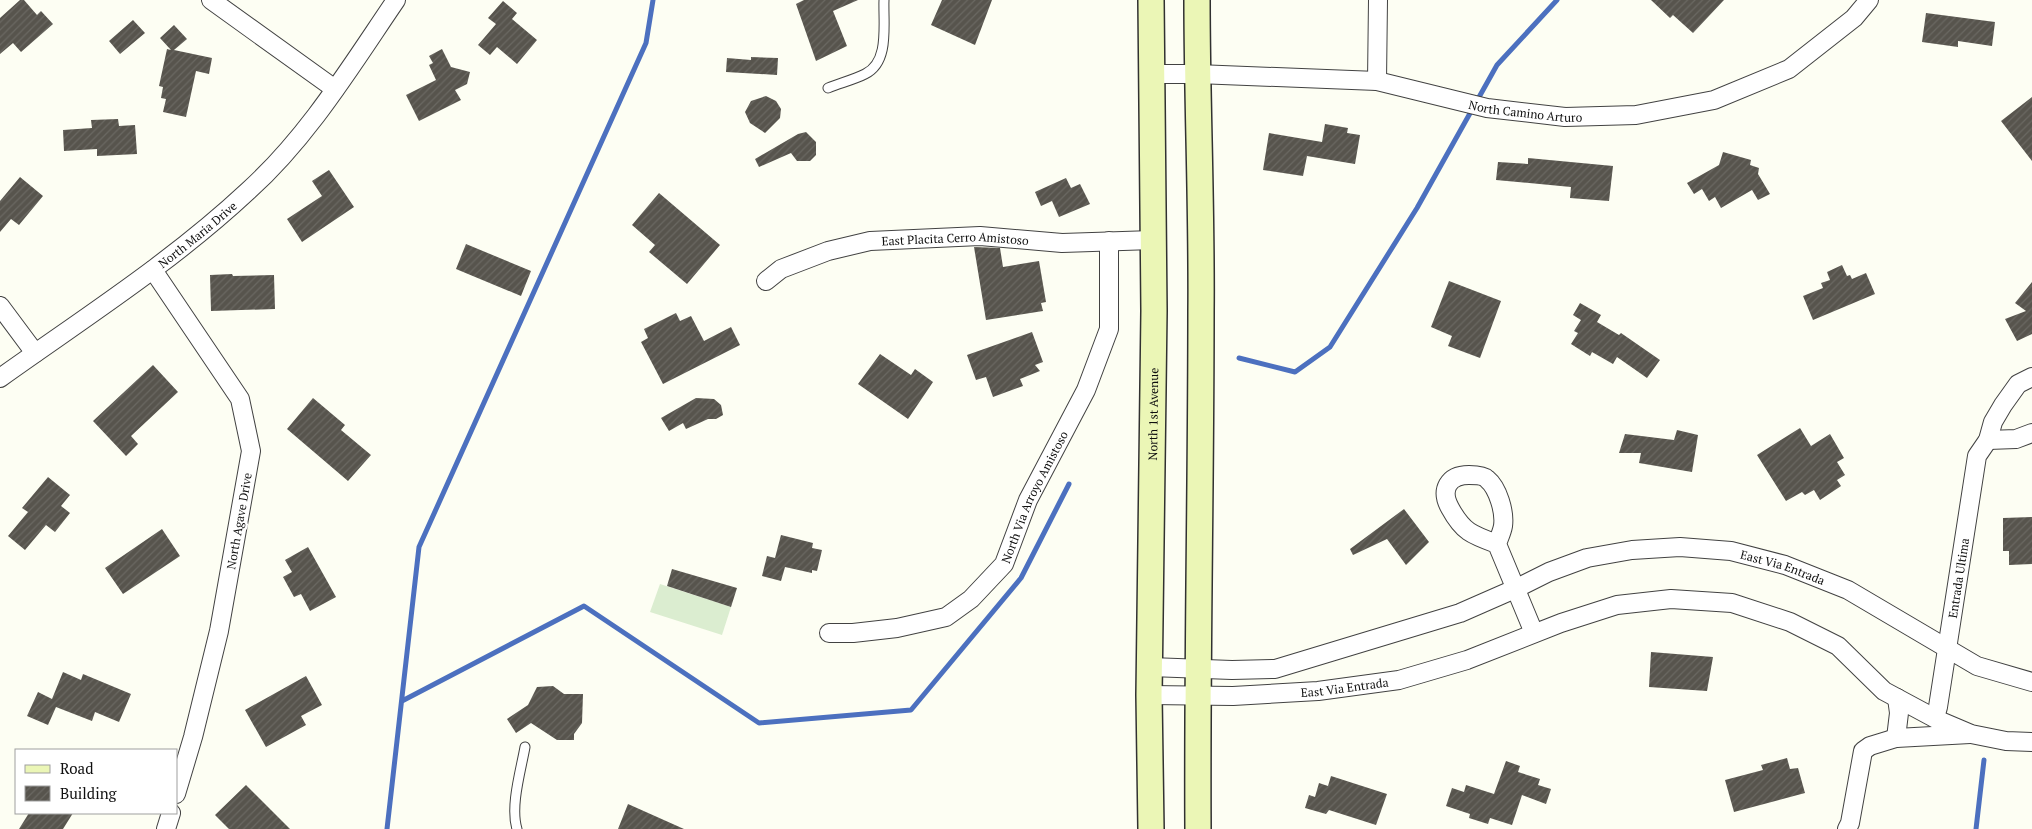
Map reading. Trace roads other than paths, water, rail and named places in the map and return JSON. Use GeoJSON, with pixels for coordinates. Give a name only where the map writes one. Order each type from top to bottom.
{"type":"FeatureCollection","features":[{"type":"Feature","properties":{"kind":"main road","name":"North 1st Avenue"},"geometry":{"type":"LineString","coordinates":[[1151,0],[1150,74],[1154,311],[1149,695],[1151,829]]}},
{"type":"Feature","properties":{"kind":"main road"},"geometry":{"type":"LineString","coordinates":[[1197,0],[1201,311],[1197,668],[1198,829]]}},
{"type":"Feature","properties":{"kind":"street"},"geometry":{"type":"LineString","coordinates":[[211,0],[335,89]]}},
{"type":"Feature","properties":{"kind":"street","name":"North Maria Drive"},"geometry":{"type":"LineString","coordinates":[[0,378],[153,270],[249,191],[301,135],[396,0]]}},
{"type":"Feature","properties":{"kind":"street"},"geometry":{"type":"LineString","coordinates":[[1377,81],[1378,0]]}},
{"type":"Feature","properties":{"kind":"street","name":"North Camino Arturo"},"geometry":{"type":"LineString","coordinates":[[1150,74],[1377,81],[1487,108],[1564,116],[1636,115],[1714,100],[1789,69],[1854,18],[1869,0]]}},
{"type":"Feature","properties":{"kind":"street","name":"East Placita Cerro Amistoso"},"geometry":{"type":"LineString","coordinates":[[766,281],[781,269],[828,251],[870,241],[980,236],[1062,243],[1153,240]]}},
{"type":"Feature","properties":{"kind":"street","name":"North Via Arroyo Amistoso"},"geometry":{"type":"LineString","coordinates":[[829,633],[853,633],[897,628],[946,617],[971,599],[1004,564],[1028,500],[1086,390],[1109,329],[1109,241]]}},
{"type":"Feature","properties":{"kind":"street","name":"North Agave Drive"},"geometry":{"type":"LineString","coordinates":[[153,270],[240,399],[251,451],[219,631],[194,737],[178,788]]}},
{"type":"Feature","properties":{"kind":"street"},"geometry":{"type":"LineString","coordinates":[[0,306],[35,353]]}},
{"type":"Feature","properties":{"kind":"street","name":"Entrada Ultima"},"geometry":{"type":"LineString","coordinates":[[1935,718],[1977,456],[1988,440],[1993,422],[2002,405],[2018,384],[2032,377]]}},
{"type":"Feature","properties":{"kind":"street"},"geometry":{"type":"LineString","coordinates":[[1988,440],[2016,439],[2032,433]]}},
{"type":"Feature","properties":{"kind":"street"},"geometry":{"type":"LineString","coordinates":[[1497,544],[1517,588],[1534,633]]}},
{"type":"Feature","properties":{"kind":"street","name":"East Via Entrada"},"geometry":{"type":"LineString","coordinates":[[1150,667],[1232,670],[1275,669],[1460,613],[1549,572],[1587,558],[1632,550],[1680,547],[1731,552],[1785,565],[1848,590],[1977,666],[2032,682]]}},
{"type":"Feature","properties":{"kind":"street","name":"East Via Entrada"},"geometry":{"type":"LineString","coordinates":[[1149,695],[1233,696],[1318,691],[1399,680],[1467,660],[1561,623],[1617,605],[1671,599],[1732,603],[1790,622],[1838,646],[1884,691],[1935,718],[1971,734],[2006,741],[2032,742]]}},
{"type":"Feature","properties":{"kind":"street"},"geometry":{"type":"LineString","coordinates":[[1896,698],[1899,713],[1896,738]]}},
{"type":"Feature","properties":{"kind":"street"},"geometry":{"type":"LineString","coordinates":[[1847,829],[1850,823],[1863,751],[1870,746],[1896,738],[1971,734]]}},
{"type":"Feature","properties":{"kind":"street"},"geometry":{"type":"LineString","coordinates":[[166,829],[171,814]]}},
{"type":"Feature","properties":{"kind":"lane"},"geometry":{"type":"LineString","coordinates":[[828,88],[866,74],[877,65],[883,47],[884,0]]}},
{"type":"Feature","properties":{"kind":"lane"},"geometry":{"type":"LineString","coordinates":[[517,829],[514,821],[516,799],[525,747]]}},
{"type":"Feature","properties":{"kind":"waterway"},"geometry":{"type":"LineString","coordinates":[[387,829],[419,547],[646,43],[653,0]]}},
{"type":"Feature","properties":{"kind":"waterway"},"geometry":{"type":"LineString","coordinates":[[1239,358],[1295,372],[1330,347],[1417,208],[1497,65],[1557,0]]}},
{"type":"Feature","properties":{"kind":"waterway"},"geometry":{"type":"LineString","coordinates":[[402,701],[584,606],[759,723],[911,710],[1021,578],[1069,484]]}},
{"type":"Feature","properties":{"kind":"waterway"},"geometry":{"type":"LineString","coordinates":[[1976,829],[1984,760]]}}]}
